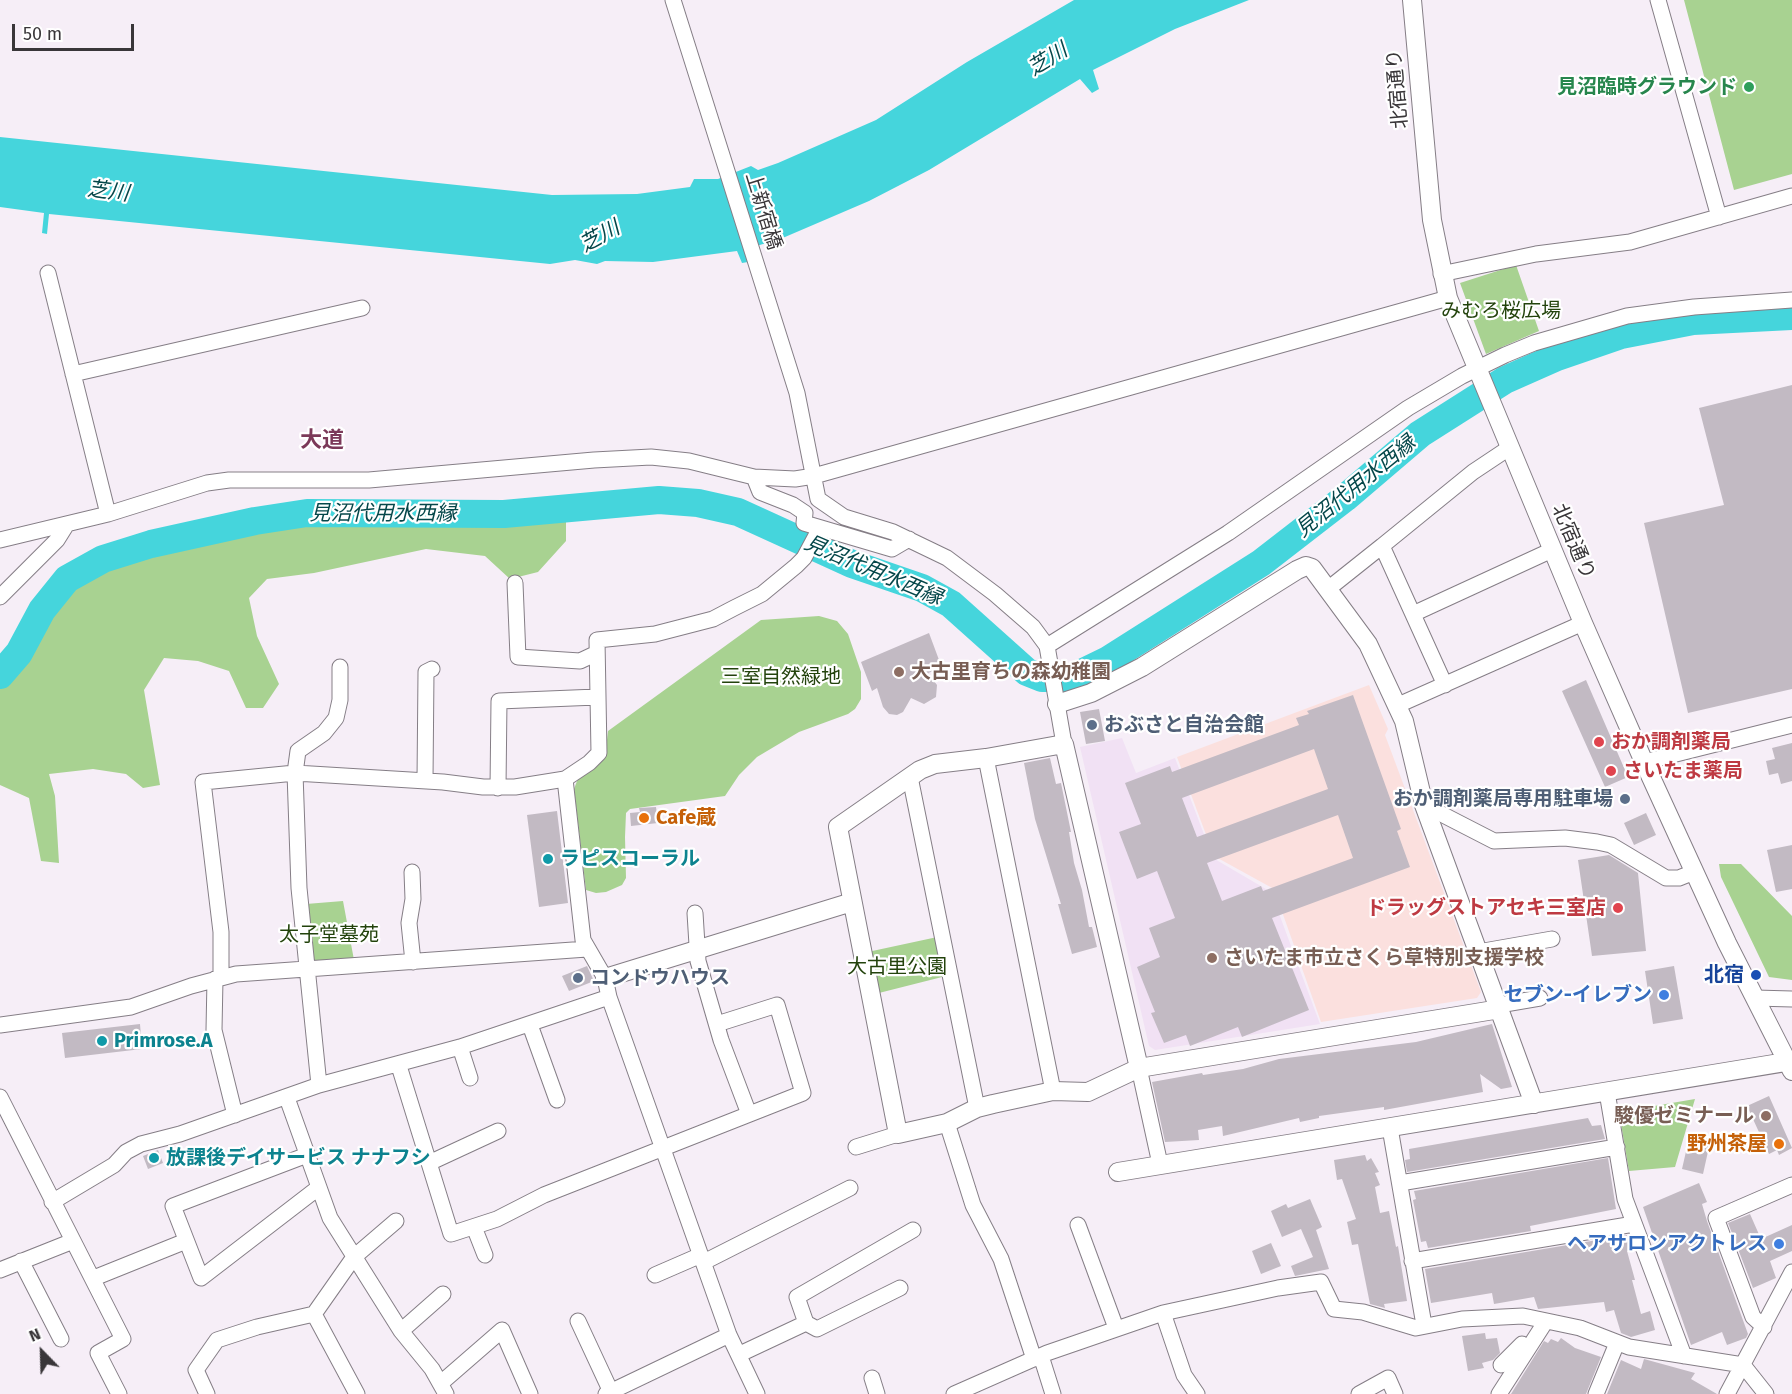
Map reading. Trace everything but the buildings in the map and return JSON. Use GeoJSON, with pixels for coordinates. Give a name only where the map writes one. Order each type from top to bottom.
{"type":"FeatureCollection","features":[{"type":"Feature","properties":{"kind":"street","name":"上新宿橋"},"geometry":{"type":"LineString","coordinates":[[673,0],[796,393],[818,499],[832,511],[909,539],[947,558],[995,594],[1033,627],[1047,646]]}},
{"type":"Feature","properties":{"kind":"street","name":"北宿通り"},"geometry":{"type":"LineString","coordinates":[[1412,0],[1432,220],[1448,298],[1552,550],[1644,762],[1694,872],[1790,1065]]}},
{"type":"Feature","properties":{"kind":"street"},"geometry":{"type":"LineString","coordinates":[[1658,0],[1719,217]]}},
{"type":"Feature","properties":{"kind":"street"},"geometry":{"type":"LineString","coordinates":[[1442,274],[1536,254],[1630,242],[1792,196]]}},
{"type":"Feature","properties":{"kind":"street"},"geometry":{"type":"LineString","coordinates":[[48,273],[108,514]]}},
{"type":"Feature","properties":{"kind":"street"},"geometry":{"type":"LineString","coordinates":[[0,540],[108,514],[207,483],[238,479],[379,480],[594,459],[651,458],[689,461],[754,477],[795,479],[814,476],[1448,298]]}},
{"type":"Feature","properties":{"kind":"street"},"geometry":{"type":"LineString","coordinates":[[1160,1164],[1064,744],[1047,646],[1222,537],[1408,408],[1534,343],[1627,316],[1694,306],[1792,300]]}},
{"type":"Feature","properties":{"kind":"street"},"geometry":{"type":"LineString","coordinates":[[73,374],[362,308]]}},
{"type":"Feature","properties":{"kind":"street"},"geometry":{"type":"LineString","coordinates":[[1328,589],[1473,472],[1509,448]]}},
{"type":"Feature","properties":{"kind":"street"},"geometry":{"type":"LineString","coordinates":[[754,477],[760,492],[793,505],[805,513],[804,523],[892,549],[909,539]]}},
{"type":"Feature","properties":{"kind":"street"},"geometry":{"type":"LineString","coordinates":[[0,597],[57,540],[67,524]]}},
{"type":"Feature","properties":{"kind":"street"},"geometry":{"type":"LineString","coordinates":[[235,1115],[214,1030],[221,932],[203,782],[295,773],[425,780],[498,788],[565,779],[589,763],[599,753],[597,640],[655,634],[713,618],[735,608],[762,594],[804,558],[820,528]]}},
{"type":"Feature","properties":{"kind":"street"},"geometry":{"type":"LineString","coordinates":[[1382,546],[1445,685]]}},
{"type":"Feature","properties":{"kind":"street"},"geometry":{"type":"LineString","coordinates":[[1413,614],[1552,550]]}},
{"type":"Feature","properties":{"kind":"street"},"geometry":{"type":"LineString","coordinates":[[1056,700],[1091,693],[1160,657],[1306,566],[1312,568],[1368,644],[1408,733],[1424,805],[1534,1104]]}},
{"type":"Feature","properties":{"kind":"street"},"geometry":{"type":"LineString","coordinates":[[515,584],[518,657],[580,661],[597,653]]}},
{"type":"Feature","properties":{"kind":"street"},"geometry":{"type":"LineString","coordinates":[[1396,706],[1583,623]]}},
{"type":"Feature","properties":{"kind":"street"},"geometry":{"type":"LineString","coordinates":[[319,1084],[295,833],[295,773],[298,751],[324,734],[336,718],[340,700],[340,667]]}},
{"type":"Feature","properties":{"kind":"street"},"geometry":{"type":"LineString","coordinates":[[425,780],[426,672],[432,669]]}},
{"type":"Feature","properties":{"kind":"street"},"geometry":{"type":"LineString","coordinates":[[498,788],[498,701],[597,697]]}},
{"type":"Feature","properties":{"kind":"street"},"geometry":{"type":"LineString","coordinates":[[1644,762],[1792,725]]}},
{"type":"Feature","properties":{"kind":"street"},"geometry":{"type":"LineString","coordinates":[[898,1134],[838,827],[910,777],[935,764],[986,759],[1064,744]]}},
{"type":"Feature","properties":{"kind":"street"},"geometry":{"type":"LineString","coordinates":[[986,759],[1053,1091]]}},
{"type":"Feature","properties":{"kind":"street"},"geometry":{"type":"LineString","coordinates":[[910,777],[977,1108]]}},
{"type":"Feature","properties":{"kind":"street"},"geometry":{"type":"LineString","coordinates":[[565,779],[584,940],[605,978],[609,997],[729,1335],[758,1394]]}},
{"type":"Feature","properties":{"kind":"street"},"geometry":{"type":"LineString","coordinates":[[1424,805],[1494,841],[1565,838],[1597,842],[1611,845],[1666,878],[1679,878],[1694,872]]}},
{"type":"Feature","properties":{"kind":"street"},"geometry":{"type":"LineString","coordinates":[[412,872],[413,899],[409,923],[413,962]]}},
{"type":"Feature","properties":{"kind":"street"},"geometry":{"type":"LineString","coordinates":[[605,978],[852,902]]}},
{"type":"Feature","properties":{"kind":"street"},"geometry":{"type":"LineString","coordinates":[[695,913],[696,950],[717,1024],[749,1114]]}},
{"type":"Feature","properties":{"kind":"street"},"geometry":{"type":"LineString","coordinates":[[1478,952],[1552,939]]}},
{"type":"Feature","properties":{"kind":"street"},"geometry":{"type":"LineString","coordinates":[[0,1025],[131,1007],[218,978],[587,949]]}},
{"type":"Feature","properties":{"kind":"street"},"geometry":{"type":"LineString","coordinates":[[52,1202],[114,1165],[126,1152],[141,1144],[286,1098],[319,1084],[399,1065],[460,1047],[609,997]]}},
{"type":"Feature","properties":{"kind":"street"},"geometry":{"type":"LineString","coordinates":[[856,1147],[898,1134],[947,1123],[977,1108],[1053,1091],[1088,1092],[1139,1068],[1499,1007],[1540,998]]}},
{"type":"Feature","properties":{"kind":"street"},"geometry":{"type":"LineString","coordinates":[[1755,998],[1792,999]]}},
{"type":"Feature","properties":{"kind":"street"},"geometry":{"type":"LineString","coordinates":[[399,1065],[451,1234],[474,1227],[544,1196],[803,1093],[777,1005],[717,1024]]}},
{"type":"Feature","properties":{"kind":"street"},"geometry":{"type":"LineString","coordinates":[[530,1025],[557,1100]]}},
{"type":"Feature","properties":{"kind":"street"},"geometry":{"type":"LineString","coordinates":[[460,1047],[470,1078]]}},
{"type":"Feature","properties":{"kind":"street"},"geometry":{"type":"LineString","coordinates":[[1118,1172],[1607,1092],[1790,1065]]}},
{"type":"Feature","properties":{"kind":"street"},"geometry":{"type":"LineString","coordinates":[[1607,1092],[1625,1199],[1684,1356]]}},
{"type":"Feature","properties":{"kind":"street"},"geometry":{"type":"LineString","coordinates":[[0,1097],[123,1339],[98,1353],[119,1394]]}},
{"type":"Feature","properties":{"kind":"street"},"geometry":{"type":"LineString","coordinates":[[286,1098],[330,1218],[401,1331],[444,1388],[502,1330],[530,1394]]}},
{"type":"Feature","properties":{"kind":"street"},"geometry":{"type":"LineString","coordinates":[[947,1123],[973,1205],[1009,1278],[1037,1357],[1053,1394]]}},
{"type":"Feature","properties":{"kind":"street"},"geometry":{"type":"LineString","coordinates":[[1390,1128],[1424,1325]]}},
{"type":"Feature","properties":{"kind":"street"},"geometry":{"type":"LineString","coordinates":[[429,1163],[498,1131]]}},
{"type":"Feature","properties":{"kind":"street"},"geometry":{"type":"LineString","coordinates":[[1400,1183],[1617,1148]]}},
{"type":"Feature","properties":{"kind":"street"},"geometry":{"type":"LineString","coordinates":[[307,1155],[173,1206],[201,1278],[318,1188]]}},
{"type":"Feature","properties":{"kind":"street"},"geometry":{"type":"LineString","coordinates":[[1764,1327],[1753,1317],[1716,1218],[1792,1185]]}},
{"type":"Feature","properties":{"kind":"street"},"geometry":{"type":"LineString","coordinates":[[655,1275],[703,1258],[850,1188]]}},
{"type":"Feature","properties":{"kind":"street"},"geometry":{"type":"LineString","coordinates":[[207,1394],[196,1370],[217,1340],[257,1327],[314,1314],[354,1257],[396,1221]]}},
{"type":"Feature","properties":{"kind":"street"},"geometry":{"type":"LineString","coordinates":[[1412,1261],[1634,1224]]}},
{"type":"Feature","properties":{"kind":"street"},"geometry":{"type":"LineString","coordinates":[[1078,1225],[1116,1328]]}},
{"type":"Feature","properties":{"kind":"street"},"geometry":{"type":"LineString","coordinates":[[474,1227],[485,1255]]}},
{"type":"Feature","properties":{"kind":"street"},"geometry":{"type":"LineString","coordinates":[[900,1288],[817,1329],[806,1323],[797,1298],[913,1230]]}},
{"type":"Feature","properties":{"kind":"street"},"geometry":{"type":"LineString","coordinates":[[0,1270],[73,1241]]}},
{"type":"Feature","properties":{"kind":"street"},"geometry":{"type":"LineString","coordinates":[[94,1278],[186,1241]]}},
{"type":"Feature","properties":{"kind":"street"},"geometry":{"type":"LineString","coordinates":[[21,1262],[60,1339]]}},
{"type":"Feature","properties":{"kind":"street"},"geometry":{"type":"LineString","coordinates":[[1727,1394],[1792,1272]]}},
{"type":"Feature","properties":{"kind":"street"},"geometry":{"type":"LineString","coordinates":[[954,1394],[1037,1357],[1164,1313],[1278,1288],[1321,1282],[1334,1309],[1363,1311],[1408,1327],[1500,1316],[1523,1316],[1580,1329],[1617,1343],[1743,1365],[1766,1394]]}},
{"type":"Feature","properties":{"kind":"street"},"geometry":{"type":"LineString","coordinates":[[401,1331],[444,1294]]}},
{"type":"Feature","properties":{"kind":"street"},"geometry":{"type":"LineString","coordinates":[[1164,1313],[1184,1375],[1197,1394]]}},
{"type":"Feature","properties":{"kind":"street"},"geometry":{"type":"LineString","coordinates":[[314,1314],[357,1394]]}},
{"type":"Feature","properties":{"kind":"street"},"geometry":{"type":"LineString","coordinates":[[578,1321],[608,1393],[729,1335]]}},
{"type":"Feature","properties":{"kind":"street"},"geometry":{"type":"LineString","coordinates":[[1499,1394],[1546,1321]]}},
{"type":"Feature","properties":{"kind":"street"},"geometry":{"type":"LineString","coordinates":[[740,1354],[806,1323]]}},
{"type":"Feature","properties":{"kind":"street"},"geometry":{"type":"LineString","coordinates":[[1501,1365],[1522,1343],[1529,1345]]}},
{"type":"Feature","properties":{"kind":"street"},"geometry":{"type":"LineString","coordinates":[[1596,1394],[1617,1343]]}},
{"type":"Feature","properties":{"kind":"street"},"geometry":{"type":"LineString","coordinates":[[872,1378],[877,1394]]}},
{"type":"Feature","properties":{"kind":"street"},"geometry":{"type":"LineString","coordinates":[[1359,1394],[1388,1378],[1395,1394]]}},
{"type":"Feature","properties":{"kind":"shaded area"},"geometry":{"type":"Polygon","coordinates":[[[1369,685],[1388,729],[1385,735],[1481,992],[1477,998],[1321,1022],[1274,889],[1214,856],[1177,757],[1369,685]]]}},
{"type":"Feature","properties":{"kind":"shaded area","name":"さいたま市立さくら草特別支援学校"},"geometry":{"type":"Polygon","coordinates":[[[1122,738],[1136,773],[1175,758],[1213,858],[1271,892],[1320,1024],[1155,1050],[1149,1046],[1080,747],[1122,738]]]}},
{"type":"Feature","properties":{"kind":"green space","name":"見沼臨時グラウンド"},"geometry":{"type":"Polygon","coordinates":[[[1684,0],[1792,0],[1792,174],[1734,190],[1684,0]]]}},
{"type":"Feature","properties":{"kind":"green space","name":"みむろ桜広場"},"geometry":{"type":"Polygon","coordinates":[[[1516,265],[1539,331],[1486,354],[1460,283],[1516,265]]]}},
{"type":"Feature","properties":{"kind":"green space"},"geometry":{"type":"Polygon","coordinates":[[[499,501],[566,504],[566,541],[538,572],[510,579],[485,556],[426,549],[314,573],[267,579],[249,598],[257,636],[279,684],[263,708],[246,708],[229,671],[198,661],[164,658],[144,690],[160,785],[143,788],[126,774],[93,769],[49,774],[55,796],[59,863],[41,861],[29,798],[0,785],[0,669],[36,639],[69,589],[101,571],[133,558],[275,522],[499,501]]]}},
{"type":"Feature","properties":{"kind":"green space","name":"三室自然緑地"},"geometry":{"type":"Polygon","coordinates":[[[819,616],[837,621],[848,634],[861,672],[861,699],[855,709],[848,714],[799,732],[757,757],[739,775],[725,796],[630,809],[626,813],[626,878],[622,885],[606,892],[596,893],[586,890],[574,789],[577,781],[605,757],[608,731],[761,620],[819,616]]]}},
{"type":"Feature","properties":{"kind":"green space"},"geometry":{"type":"Polygon","coordinates":[[[1719,864],[1741,864],[1792,916],[1792,980],[1769,977],[1721,877],[1719,864]]]}},
{"type":"Feature","properties":{"kind":"green space","name":"太子堂墓苑"},"geometry":{"type":"Polygon","coordinates":[[[343,901],[354,960],[315,963],[311,960],[306,904],[343,901]]]}},
{"type":"Feature","properties":{"kind":"green space","name":"大古里公園"},"geometry":{"type":"Polygon","coordinates":[[[942,936],[950,975],[871,995],[863,953],[942,936]]]}},
{"type":"Feature","properties":{"kind":"green space"},"geometry":{"type":"Polygon","coordinates":[[[1695,1099],[1675,1167],[1629,1171],[1619,1112],[1695,1099]]]}},
{"type":"Feature","properties":{"kind":"water","name":"芝川"},"geometry":{"type":"Polygon","coordinates":[[[1074,0],[1249,0],[1175,29],[1093,70],[1099,89],[1092,93],[1080,79],[929,170],[869,201],[785,237],[744,250],[748,262],[742,263],[737,251],[653,262],[605,261],[597,264],[575,260],[550,264],[49,214],[47,234],[42,233],[44,213],[0,207],[0,137],[552,195],[637,194],[690,187],[694,179],[718,179],[751,166],[758,170],[778,163],[876,120],[967,62],[1074,0]]]}},
{"type":"Feature","properties":{"kind":"waterway","name":"見沼代用水西縁"},"geometry":{"type":"LineString","coordinates":[[0,675],[19,653],[42,610],[67,579],[103,559],[151,544],[255,521],[307,513],[504,514],[659,500],[698,503],[738,512],[852,564],[922,588],[951,604],[1027,672],[1042,678],[1071,678],[1108,660],[1261,563],[1345,498],[1420,434],[1505,380],[1557,357],[1621,335],[1693,321],[1792,316]]}},
{"type":"Feature","properties":{"kind":"place","name":"見沼臨時グラウンド"},"geometry":{"type":"Point","coordinates":[1749,87]}},
{"type":"Feature","properties":{"kind":"place","name":"大古里育ちの森幼稚園"},"geometry":{"type":"Point","coordinates":[899,672]}},
{"type":"Feature","properties":{"kind":"place","name":"おぶさと自治会館"},"geometry":{"type":"Point","coordinates":[1092,725]}},
{"type":"Feature","properties":{"kind":"place","name":"おか調剤薬局"},"geometry":{"type":"Point","coordinates":[1599,742]}},
{"type":"Feature","properties":{"kind":"place","name":"さいたま薬局"},"geometry":{"type":"Point","coordinates":[1611,771]}},
{"type":"Feature","properties":{"kind":"place","name":"おか調剤薬局専用駐車場"},"geometry":{"type":"Point","coordinates":[1625,799]}},
{"type":"Feature","properties":{"kind":"place","name":"Cafe蔵"},"geometry":{"type":"Point","coordinates":[644,818]}},
{"type":"Feature","properties":{"kind":"place","name":"ラピスコーラル"},"geometry":{"type":"Point","coordinates":[548,859]}},
{"type":"Feature","properties":{"kind":"place","name":"ドラッグストアセキ三室店"},"geometry":{"type":"Point","coordinates":[1618,908]}},
{"type":"Feature","properties":{"kind":"place","name":"さいたま市立さくら草特別支援学校"},"geometry":{"type":"Point","coordinates":[1212,958]}},
{"type":"Feature","properties":{"kind":"place","name":"北宿"},"geometry":{"type":"Point","coordinates":[1756,975]}},
{"type":"Feature","properties":{"kind":"place","name":"コンドウハウス"},"geometry":{"type":"Point","coordinates":[578,978]}},
{"type":"Feature","properties":{"kind":"place","name":"セブン-イレブン"},"geometry":{"type":"Point","coordinates":[1664,995]}},
{"type":"Feature","properties":{"kind":"place","name":"Primrose.A"},"geometry":{"type":"Point","coordinates":[102,1041]}},
{"type":"Feature","properties":{"kind":"place","name":"駿優ゼミナール"},"geometry":{"type":"Point","coordinates":[1766,1116]}},
{"type":"Feature","properties":{"kind":"place","name":"野州茶屋"},"geometry":{"type":"Point","coordinates":[1779,1144]}},
{"type":"Feature","properties":{"kind":"place","name":"放課後デイサービス ナナフシ"},"geometry":{"type":"Point","coordinates":[154,1158]}},
{"type":"Feature","properties":{"kind":"place","name":"ヘアサロンアクトレス"},"geometry":{"type":"Point","coordinates":[1779,1244]}},
{"type":"Feature","properties":{"kind":"district","name":"大道"},"geometry":{"type":"Point","coordinates":[322,441]}}]}
